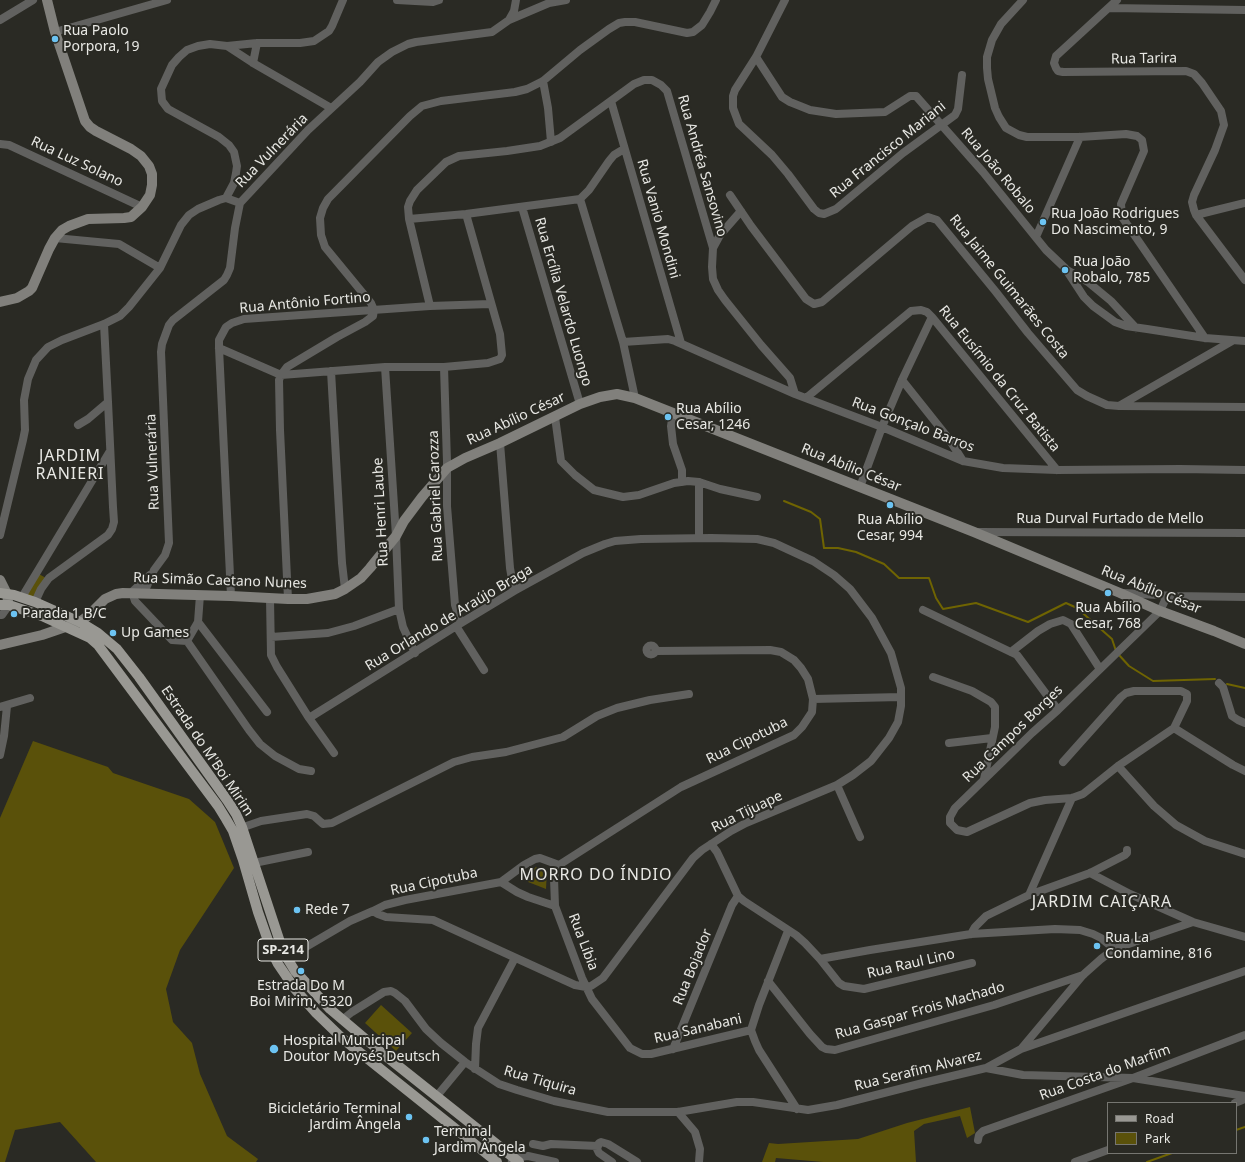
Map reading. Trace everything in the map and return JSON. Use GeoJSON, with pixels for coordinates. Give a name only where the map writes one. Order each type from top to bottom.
{"type":"FeatureCollection","features":[{"type":"Feature","properties":{"kind":"main road"},"geometry":{"type":"LineString","coordinates":[[0,302],[17,298],[29,291],[55,238],[62,230],[76,223],[88,220],[127,218],[131,216],[142,207],[150,195],[152,185],[152,174],[149,166],[141,156],[131,149],[96,131],[90,127],[85,120],[55,32],[47,0]]}},
{"type":"Feature","properties":{"kind":"main road","name":"Rua Abílio César"},"geometry":{"type":"LineString","coordinates":[[447,468],[465,458],[500,443],[580,404],[612,394],[617,394],[635,398],[974,532],[1160,611],[1214,630],[1245,644]]}},
{"type":"Feature","properties":{"kind":"main road","name":"Rua Simão Caetano Nunes"},"geometry":{"type":"LineString","coordinates":[[0,645],[36,637],[80,622],[105,599],[116,594],[132,592],[270,599],[307,599],[324,596],[346,589],[361,578],[385,551],[422,496],[447,468]]}},
{"type":"Feature","properties":{"kind":"main road"},"geometry":{"type":"LineString","coordinates":[[0,580],[4,593],[4,605]]}},
{"type":"Feature","properties":{"kind":"main road","name":"Estrada do M'Boi Mirim"},"geometry":{"type":"LineString","coordinates":[[4,593],[22,597],[80,622],[112,644],[139,677],[227,800],[242,827],[280,942],[295,971],[317,996],[342,1020],[515,1161]]}},
{"type":"Feature","properties":{"kind":"main road","name":"Estrada do M'Boi Mirim"},"geometry":{"type":"LineString","coordinates":[[4,605],[42,616],[90,638],[98,645],[218,806],[233,831],[267,938],[278,964],[295,989],[316,1013],[349,1044],[497,1162]]}},
{"type":"Feature","properties":{"kind":"main road"},"geometry":{"type":"LineString","coordinates":[[334,1030],[338,1025],[343,1024],[356,1031]]}},
{"type":"Feature","properties":{"kind":"main road"},"geometry":{"type":"LineString","coordinates":[[406,1089],[411,1089],[415,1085],[413,1078]]}},
{"type":"Feature","properties":{"kind":"street"},"geometry":{"type":"LineString","coordinates":[[0,20],[33,0]]}},
{"type":"Feature","properties":{"kind":"street"},"geometry":{"type":"LineString","coordinates":[[55,32],[167,0]]}},
{"type":"Feature","properties":{"kind":"street"},"geometry":{"type":"LineString","coordinates":[[398,0],[433,2],[439,0]]}},
{"type":"Feature","properties":{"kind":"street","name":"Rua Vulnerária"},"geometry":{"type":"LineString","coordinates":[[132,592],[152,573],[165,555],[169,543],[161,352],[162,344],[169,325],[173,320],[224,280],[227,275],[230,268],[240,203],[303,135],[360,82],[378,62],[392,52],[408,44],[416,42],[492,32],[509,20],[549,3],[566,0]]}},
{"type":"Feature","properties":{"kind":"street"},"geometry":{"type":"LineString","coordinates":[[288,599],[278,385],[281,375],[287,368],[304,356],[365,322],[373,316],[374,310],[371,302],[325,246],[321,235],[320,218],[328,199],[410,116],[422,106],[441,101],[515,92],[527,89],[543,81],[580,50],[609,28],[619,23],[635,22],[687,33],[693,32],[702,25],[716,0]]}},
{"type":"Feature","properties":{"kind":"street","name":"Rua Francisco Mariani"},"geometry":{"type":"LineString","coordinates":[[785,0],[756,57],[735,90],[733,96],[733,108],[734,114],[740,124],[772,155],[814,209],[819,213],[836,209],[903,153],[955,115],[962,75]]}},
{"type":"Feature","properties":{"kind":"street"},"geometry":{"type":"LineString","coordinates":[[1023,0],[1001,24],[992,40],[987,57],[988,78],[995,108],[999,117],[1006,128],[1018,135],[1034,138],[1126,134],[1137,136],[1142,140],[1144,152],[1121,204],[1122,217],[1205,338]]}},
{"type":"Feature","properties":{"kind":"street","name":"Rua Tarira"},"geometry":{"type":"LineString","coordinates":[[1117,0],[1056,56],[1054,63],[1056,68],[1063,72],[1186,71],[1194,74],[1217,103],[1221,111],[1224,125],[1215,150],[1194,195],[1192,202],[1196,215]]}},
{"type":"Feature","properties":{"kind":"street"},"geometry":{"type":"LineString","coordinates":[[226,198],[234,183],[236,173],[237,166],[234,152],[229,145],[219,137],[168,109],[162,101],[161,89],[172,65],[187,50],[202,45],[227,46],[257,43],[300,43],[314,41],[332,26],[341,2]]}},
{"type":"Feature","properties":{"kind":"street"},"geometry":{"type":"LineString","coordinates":[[509,20],[514,11],[516,2]]}},
{"type":"Feature","properties":{"kind":"street"},"geometry":{"type":"LineString","coordinates":[[1108,8],[1245,10]]}},
{"type":"Feature","properties":{"kind":"street"},"geometry":{"type":"LineString","coordinates":[[253,63],[257,43]]}},
{"type":"Feature","properties":{"kind":"street"},"geometry":{"type":"LineString","coordinates":[[227,46],[253,63],[331,108]]}},
{"type":"Feature","properties":{"kind":"street","name":"Rua João Robalo"},"geometry":{"type":"LineString","coordinates":[[756,57],[782,97],[810,110],[836,114],[885,112],[908,97],[912,95],[916,96],[1046,250],[1064,268],[1084,297],[1093,306],[1115,322],[1136,328],[1205,338],[1245,341]]}},
{"type":"Feature","properties":{"kind":"street","name":"Rua Andréa Sansovino"},"geometry":{"type":"LineString","coordinates":[[430,306],[409,218],[408,208],[413,195],[429,178],[451,159],[459,156],[540,146],[551,142],[566,135],[634,84],[644,80],[652,80],[661,85],[667,91],[713,248]]}},
{"type":"Feature","properties":{"kind":"street"},"geometry":{"type":"LineString","coordinates":[[543,81],[548,108],[551,142]]}},
{"type":"Feature","properties":{"kind":"street","name":"Rua Vanio Mondini"},"geometry":{"type":"LineString","coordinates":[[611,101],[681,343]]}},
{"type":"Feature","properties":{"kind":"street"},"geometry":{"type":"LineString","coordinates":[[1036,237],[1080,137]]}},
{"type":"Feature","properties":{"kind":"street","name":"Rua Luz Solano"},"geometry":{"type":"LineString","coordinates":[[0,144],[9,145],[142,207]]}},
{"type":"Feature","properties":{"kind":"street"},"geometry":{"type":"LineString","coordinates":[[409,218],[466,214],[580,199],[589,190],[609,160],[624,149]]}},
{"type":"Feature","properties":{"kind":"street","name":"Rua Jaime Guimarães Costa"},"geometry":{"type":"LineString","coordinates":[[730,194],[740,211],[806,299],[814,304],[822,302],[912,226],[928,217],[937,220],[1028,333],[1078,390],[1096,401],[1107,405],[1120,406],[1245,407]]}},
{"type":"Feature","properties":{"kind":"street"},"geometry":{"type":"LineString","coordinates":[[0,535],[24,440],[24,400],[28,379],[36,360],[42,352],[52,345],[120,316],[160,268],[181,225],[189,215],[209,204],[226,198],[240,203]]}},
{"type":"Feature","properties":{"kind":"street"},"geometry":{"type":"LineString","coordinates":[[580,199],[623,342],[635,398]]}},
{"type":"Feature","properties":{"kind":"street"},"geometry":{"type":"LineString","coordinates":[[1245,203],[1196,215],[1245,280]]}},
{"type":"Feature","properties":{"kind":"street","name":"Rua Ercília Velardo Luongo"},"geometry":{"type":"LineString","coordinates":[[522,207],[580,404]]}},
{"type":"Feature","properties":{"kind":"street"},"geometry":{"type":"LineString","coordinates":[[740,211],[720,235],[713,248],[712,274],[718,290],[761,345],[790,378],[795,394]]}},
{"type":"Feature","properties":{"kind":"street"},"geometry":{"type":"LineString","coordinates":[[219,348],[281,375],[385,367],[444,367],[488,363],[500,359],[502,355],[500,334],[490,304],[466,214]]}},
{"type":"Feature","properties":{"kind":"street"},"geometry":{"type":"LineString","coordinates":[[55,238],[119,244],[160,268]]}},
{"type":"Feature","properties":{"kind":"street"},"geometry":{"type":"LineString","coordinates":[[1234,264],[1245,266]]}},
{"type":"Feature","properties":{"kind":"street","name":"Rua João Robalo"},"geometry":{"type":"LineString","coordinates":[[1064,268],[1088,282],[1111,301],[1136,328]]}},
{"type":"Feature","properties":{"kind":"street","name":"Rua Antônio Fortino"},"geometry":{"type":"LineString","coordinates":[[231,596],[219,348],[219,340],[226,327],[232,323],[244,319],[430,306],[490,304]]}},
{"type":"Feature","properties":{"kind":"street","name":"Rua Eusímio da Cruz Batista"},"geometry":{"type":"LineString","coordinates":[[806,398],[911,311],[921,310],[927,312],[932,317],[1057,470]]}},
{"type":"Feature","properties":{"kind":"street"},"geometry":{"type":"LineString","coordinates":[[860,487],[882,427],[902,380],[932,317]]}},
{"type":"Feature","properties":{"kind":"street"},"geometry":{"type":"LineString","coordinates":[[35,602],[41,589],[49,578],[108,535],[114,522],[104,324]]}},
{"type":"Feature","properties":{"kind":"street","name":"Rua Gonçalo Barros"},"geometry":{"type":"LineString","coordinates":[[623,342],[668,339],[681,343],[795,394],[882,427],[963,461],[1003,468],[1057,470],[1180,468],[1245,470]]}},
{"type":"Feature","properties":{"kind":"street"},"geometry":{"type":"LineString","coordinates":[[1120,406],[1232,341]]}},
{"type":"Feature","properties":{"kind":"street","name":"Rua Henri Laube"},"geometry":{"type":"LineString","coordinates":[[385,367],[396,536],[398,609],[403,627],[415,653]]}},
{"type":"Feature","properties":{"kind":"street","name":"Rua Gabriel Carozza"},"geometry":{"type":"LineString","coordinates":[[444,367],[447,506],[455,605],[459,624],[484,670]]}},
{"type":"Feature","properties":{"kind":"street"},"geometry":{"type":"LineString","coordinates":[[331,371],[342,563],[346,589]]}},
{"type":"Feature","properties":{"kind":"street"},"geometry":{"type":"LineString","coordinates":[[902,380],[949,439],[963,461]]}},
{"type":"Feature","properties":{"kind":"street"},"geometry":{"type":"LineString","coordinates":[[78,425],[88,419],[108,402]]}},
{"type":"Feature","properties":{"kind":"street"},"geometry":{"type":"LineString","coordinates":[[673,413],[671,426],[673,444],[682,467],[682,482]]}},
{"type":"Feature","properties":{"kind":"street"},"geometry":{"type":"LineString","coordinates":[[555,417],[561,461],[589,487],[597,491],[623,497],[639,495],[674,483],[699,482],[720,489],[757,497]]}},
{"type":"Feature","properties":{"kind":"street"},"geometry":{"type":"LineString","coordinates":[[500,443],[510,568],[514,591]]}},
{"type":"Feature","properties":{"kind":"street"},"geometry":{"type":"LineString","coordinates":[[22,597],[110,451]]}},
{"type":"Feature","properties":{"kind":"street"},"geometry":{"type":"LineString","coordinates":[[699,482],[699,538]]}},
{"type":"Feature","properties":{"kind":"street","name":"Rua Durval Furtado de Mello"},"geometry":{"type":"LineString","coordinates":[[974,532],[1245,533]]}},
{"type":"Feature","properties":{"kind":"street","name":"Rua Tijuape"},"geometry":{"type":"LineString","coordinates":[[586,987],[596,984],[603,978],[693,858],[711,844],[746,823],[837,785],[853,775],[871,761],[889,738],[898,722],[901,706],[901,688],[897,672],[885,640],[872,618],[855,594],[834,575],[813,561],[767,541],[757,539],[699,538],[626,540]]}},
{"type":"Feature","properties":{"kind":"street","name":"Rua Orlando de Araújo Braga"},"geometry":{"type":"LineString","coordinates":[[309,718],[514,591],[583,553],[605,544],[626,540]]}},
{"type":"Feature","properties":{"kind":"street"},"geometry":{"type":"LineString","coordinates":[[38,571],[49,578]]}},
{"type":"Feature","properties":{"kind":"street","name":"Rua Vulnerária"},"geometry":{"type":"LineString","coordinates":[[144,593],[152,573]]}},
{"type":"Feature","properties":{"kind":"street"},"geometry":{"type":"LineString","coordinates":[[132,592],[135,601],[170,639],[174,641],[187,641]]}},
{"type":"Feature","properties":{"kind":"street"},"geometry":{"type":"LineString","coordinates":[[1120,593],[1167,596],[1245,597]]}},
{"type":"Feature","properties":{"kind":"street"},"geometry":{"type":"LineString","coordinates":[[187,641],[198,622],[200,595]]}},
{"type":"Feature","properties":{"kind":"street","name":"Rua Campos Borges"},"geometry":{"type":"LineString","coordinates":[[1072,798],[1045,800],[1030,803],[967,832],[957,830],[949,821],[955,808],[984,779],[1100,670],[1160,611],[1167,596]]}},
{"type":"Feature","properties":{"kind":"street"},"geometry":{"type":"LineString","coordinates":[[270,599],[271,655],[309,718],[334,753]]}},
{"type":"Feature","properties":{"kind":"street"},"geometry":{"type":"LineString","coordinates":[[0,615],[2,615],[4,605]]}},
{"type":"Feature","properties":{"kind":"street"},"geometry":{"type":"LineString","coordinates":[[270,637],[328,633],[354,626],[398,609]]}},
{"type":"Feature","properties":{"kind":"street"},"geometry":{"type":"LineString","coordinates":[[923,610],[1019,657],[1058,710]]}},
{"type":"Feature","properties":{"kind":"street"},"geometry":{"type":"LineString","coordinates":[[1011,652],[1038,631],[1050,624],[1063,620],[1071,624],[1100,670]]}},
{"type":"Feature","properties":{"kind":"street"},"geometry":{"type":"LineString","coordinates":[[198,622],[267,712]]}},
{"type":"Feature","properties":{"kind":"street"},"geometry":{"type":"LineString","coordinates":[[187,641],[260,744],[275,756],[289,764],[299,769],[311,771]]}},
{"type":"Feature","properties":{"kind":"street","name":"Rua Cipotuba"},"geometry":{"type":"LineString","coordinates":[[373,910],[405,900],[501,882],[535,859],[540,858],[559,865],[681,787],[794,735],[802,727],[812,712],[813,699],[808,679],[794,660],[777,651],[656,651]]}},
{"type":"Feature","properties":{"kind":"street"},"geometry":{"type":"LineString","coordinates":[[933,677],[972,692],[991,702],[995,707],[996,713],[984,779]]}},
{"type":"Feature","properties":{"kind":"street"},"geometry":{"type":"LineString","coordinates":[[1218,683],[1223,687],[1232,716],[1245,723]]}},
{"type":"Feature","properties":{"kind":"street"},"geometry":{"type":"LineString","coordinates":[[1029,895],[1072,798],[1083,794],[1118,766],[1174,728],[1187,701],[1187,694],[1184,692],[1152,691],[1134,691],[1126,693],[1120,697],[1063,762]]}},
{"type":"Feature","properties":{"kind":"street"},"geometry":{"type":"LineString","coordinates":[[233,831],[261,821],[307,814],[314,816],[323,824],[332,823],[454,762],[476,756],[513,750],[563,737],[597,716],[617,708],[650,700],[689,694]]}},
{"type":"Feature","properties":{"kind":"street"},"geometry":{"type":"LineString","coordinates":[[813,699],[901,697]]}},
{"type":"Feature","properties":{"kind":"street"},"geometry":{"type":"LineString","coordinates":[[0,755],[4,736],[4,706],[30,698]]}},
{"type":"Feature","properties":{"kind":"street"},"geometry":{"type":"LineString","coordinates":[[1174,728],[1233,766],[1245,771]]}},
{"type":"Feature","properties":{"kind":"street"},"geometry":{"type":"LineString","coordinates":[[949,743],[992,738]]}},
{"type":"Feature","properties":{"kind":"street"},"geometry":{"type":"LineString","coordinates":[[1118,766],[1154,806],[1176,824],[1205,841],[1245,854]]}},
{"type":"Feature","properties":{"kind":"street"},"geometry":{"type":"LineString","coordinates":[[837,785],[860,837]]}},
{"type":"Feature","properties":{"kind":"street"},"geometry":{"type":"LineString","coordinates":[[711,844],[717,852],[738,896]]}},
{"type":"Feature","properties":{"kind":"street"},"geometry":{"type":"LineString","coordinates":[[970,934],[986,916],[1029,895],[1090,873],[1127,853],[1126,850]]}},
{"type":"Feature","properties":{"kind":"street"},"geometry":{"type":"LineString","coordinates":[[254,863],[308,852]]}},
{"type":"Feature","properties":{"kind":"street"},"geometry":{"type":"LineString","coordinates":[[501,882],[528,897],[555,906],[554,878],[555,872],[559,865]]}},
{"type":"Feature","properties":{"kind":"street"},"geometry":{"type":"LineString","coordinates":[[1090,873],[1130,894],[1193,922],[1245,937]]}},
{"type":"Feature","properties":{"kind":"street","name":"Rua Raul Lino"},"geometry":{"type":"LineString","coordinates":[[738,896],[805,942],[839,983],[844,986],[864,989],[972,963]]}},
{"type":"Feature","properties":{"kind":"street","name":"Rua Bojador"},"geometry":{"type":"LineString","coordinates":[[673,1049],[732,905],[738,896]]}},
{"type":"Feature","properties":{"kind":"street","name":"Rua Líbia"},"geometry":{"type":"LineString","coordinates":[[555,906],[586,987]]}},
{"type":"Feature","properties":{"kind":"street"},"geometry":{"type":"LineString","coordinates":[[287,958],[350,921],[373,910],[386,917],[433,920],[575,985],[586,987]]}},
{"type":"Feature","properties":{"kind":"street"},"geometry":{"type":"LineString","coordinates":[[1021,1049],[1083,975],[1100,959],[1114,949],[1193,922]]}},
{"type":"Feature","properties":{"kind":"street"},"geometry":{"type":"LineString","coordinates":[[820,959],[970,934],[1055,929],[1080,930],[1102,938],[1114,949]]}},
{"type":"Feature","properties":{"kind":"street"},"geometry":{"type":"LineString","coordinates":[[788,931],[768,981],[751,1030],[754,1041],[759,1050],[797,1109]]}},
{"type":"Feature","properties":{"kind":"street"},"geometry":{"type":"LineString","coordinates":[[475,1069],[478,1028],[515,958]]}},
{"type":"Feature","properties":{"kind":"street","name":"Rua Serafim Alvarez"},"geometry":{"type":"LineString","coordinates":[[678,1112],[737,1102],[753,1102],[797,1109],[817,1109],[837,1106],[923,1082],[986,1068],[1021,1049],[1245,971]]}},
{"type":"Feature","properties":{"kind":"street","name":"Rua Gaspar Frois Machado"},"geometry":{"type":"LineString","coordinates":[[768,981],[818,1043],[826,1049],[835,1050],[994,1005],[1083,975]]}},
{"type":"Feature","properties":{"kind":"street","name":"Rua Sanabani"},"geometry":{"type":"LineString","coordinates":[[586,987],[592,998],[630,1048],[642,1054],[651,1054],[751,1030]]}},
{"type":"Feature","properties":{"kind":"street","name":"Rua Tiquira"},"geometry":{"type":"LineString","coordinates":[[342,1020],[384,992],[391,991],[405,1001],[426,1029],[465,1062],[499,1084],[554,1101],[613,1112],[678,1112]]}},
{"type":"Feature","properties":{"kind":"street","name":"Rua Costa do Marfim"},"geometry":{"type":"LineString","coordinates":[[978,1140],[978,1135],[983,1131],[1133,1078],[1245,1034]]}},
{"type":"Feature","properties":{"kind":"street"},"geometry":{"type":"LineString","coordinates":[[436,1096],[465,1062]]}},
{"type":"Feature","properties":{"kind":"street"},"geometry":{"type":"LineString","coordinates":[[986,1068],[1023,1075],[1133,1078],[1245,1096]]}},
{"type":"Feature","properties":{"kind":"street"},"geometry":{"type":"LineString","coordinates":[[678,1112],[695,1132],[700,1149],[699,1162]]}},
{"type":"Feature","properties":{"kind":"street"},"geometry":{"type":"LineString","coordinates":[[533,1144],[543,1146],[551,1144],[598,1146],[601,1142],[608,1144],[637,1162]]}},
{"type":"Feature","properties":{"kind":"street"},"geometry":{"type":"LineString","coordinates":[[598,1146],[597,1149],[599,1154],[612,1162]]}},
{"type":"Feature","properties":{"kind":"street"},"geometry":{"type":"LineString","coordinates":[[1075,1162],[1107,1150]]}},
{"type":"Feature","properties":{"kind":"street"},"geometry":{"type":"LineString","coordinates":[[515,1161],[528,1156],[556,1162]]}},
{"type":"Feature","properties":{"kind":"green space"},"geometry":{"type":"Polygon","coordinates":[[[37,573],[46,578],[35,598],[26,595],[37,573]]]}},
{"type":"Feature","properties":{"kind":"green space"},"geometry":{"type":"Polygon","coordinates":[[[33,741],[108,767],[113,773],[189,799],[215,822],[234,868],[180,950],[166,989],[173,1022],[192,1043],[200,1074],[227,1136],[258,1159],[256,1162],[96,1162],[60,1122],[15,1130],[5,1162],[0,1162],[0,818],[33,741]]]}},
{"type":"Feature","properties":{"kind":"green space"},"geometry":{"type":"Polygon","coordinates":[[[536,867],[547,870],[546,889],[523,880],[536,867]]]}},
{"type":"Feature","properties":{"kind":"green space"},"geometry":{"type":"Polygon","coordinates":[[[381,1005],[412,1033],[396,1051],[365,1023],[381,1005]]]}},
{"type":"Feature","properties":{"kind":"green space"},"geometry":{"type":"Polygon","coordinates":[[[970,1107],[975,1133],[967,1138],[960,1116],[924,1124],[914,1131],[916,1162],[823,1162],[776,1158],[775,1162],[762,1162],[769,1143],[778,1144],[858,1139],[907,1123],[970,1107]]]}},
{"type":"Feature","properties":{"kind":"waterway"},"geometry":{"type":"LineString","coordinates":[[784,501],[811,512],[820,519],[824,548],[838,548],[856,552],[884,564],[899,578],[929,578],[936,598],[943,609],[976,603],[1028,622],[1066,603],[1077,608],[1112,639],[1116,651]]}},
{"type":"Feature","properties":{"kind":"waterway"},"geometry":{"type":"LineString","coordinates":[[1119,655],[1129,666],[1153,681],[1215,679]]}},
{"type":"Feature","properties":{"kind":"waterway"},"geometry":{"type":"LineString","coordinates":[[1227,684],[1245,688]]}},
{"type":"Feature","properties":{"kind":"waterway"},"geometry":{"type":"LineString","coordinates":[[1237,1130],[1245,1127]]}},
{"type":"Feature","properties":{"kind":"waterway"},"geometry":{"type":"LineString","coordinates":[[1147,1162],[1169,1154]]}},
{"type":"Feature","properties":{"kind":"place","name":"Rua Paolo Porpora, 19"},"geometry":{"type":"Point","coordinates":[55,39]}},
{"type":"Feature","properties":{"kind":"place","name":"Rua João Rodrigues Do Nascimento, 9"},"geometry":{"type":"Point","coordinates":[1043,222]}},
{"type":"Feature","properties":{"kind":"place","name":"Rua João Robalo, 785"},"geometry":{"type":"Point","coordinates":[1065,270]}},
{"type":"Feature","properties":{"kind":"place","name":"Rua Abílio Cesar, 1246"},"geometry":{"type":"Point","coordinates":[668,417]}},
{"type":"Feature","properties":{"kind":"place","name":"Rua Abílio Cesar, 994"},"geometry":{"type":"Point","coordinates":[890,505]}},
{"type":"Feature","properties":{"kind":"place","name":"Rua Abílio Cesar, 768"},"geometry":{"type":"Point","coordinates":[1108,593]}},
{"type":"Feature","properties":{"kind":"place","name":"Parada 1 B/C"},"geometry":{"type":"Point","coordinates":[14,614]}},
{"type":"Feature","properties":{"kind":"place","name":"Up Games"},"geometry":{"type":"Point","coordinates":[113,633]}},
{"type":"Feature","properties":{"kind":"place","name":"Rede 7"},"geometry":{"type":"Point","coordinates":[297,910]}},
{"type":"Feature","properties":{"kind":"place","name":"Rua La Condamine, 816"},"geometry":{"type":"Point","coordinates":[1097,946]}},
{"type":"Feature","properties":{"kind":"place","name":"Estrada Do M Boi Mirim, 5320"},"geometry":{"type":"Point","coordinates":[301,971]}},
{"type":"Feature","properties":{"kind":"place","name":"Hospital Municipal Doutor Moysés Deutsch"},"geometry":{"type":"Point","coordinates":[274,1049]}},
{"type":"Feature","properties":{"kind":"place","name":"Bicicletário Terminal Jardim Ângela"},"geometry":{"type":"Point","coordinates":[409,1117]}},
{"type":"Feature","properties":{"kind":"place","name":"Terminal Jardim Ângela"},"geometry":{"type":"Point","coordinates":[426,1140]}},
{"type":"Feature","properties":{"kind":"district","name":"JARDIM RANIERI"},"geometry":{"type":"Point","coordinates":[70,465]}},
{"type":"Feature","properties":{"kind":"district","name":"MORRO DO ÍNDIO"},"geometry":{"type":"Point","coordinates":[596,875]}},
{"type":"Feature","properties":{"kind":"district","name":"JARDIM CAIÇARA"},"geometry":{"type":"Point","coordinates":[1102,902]}}]}
